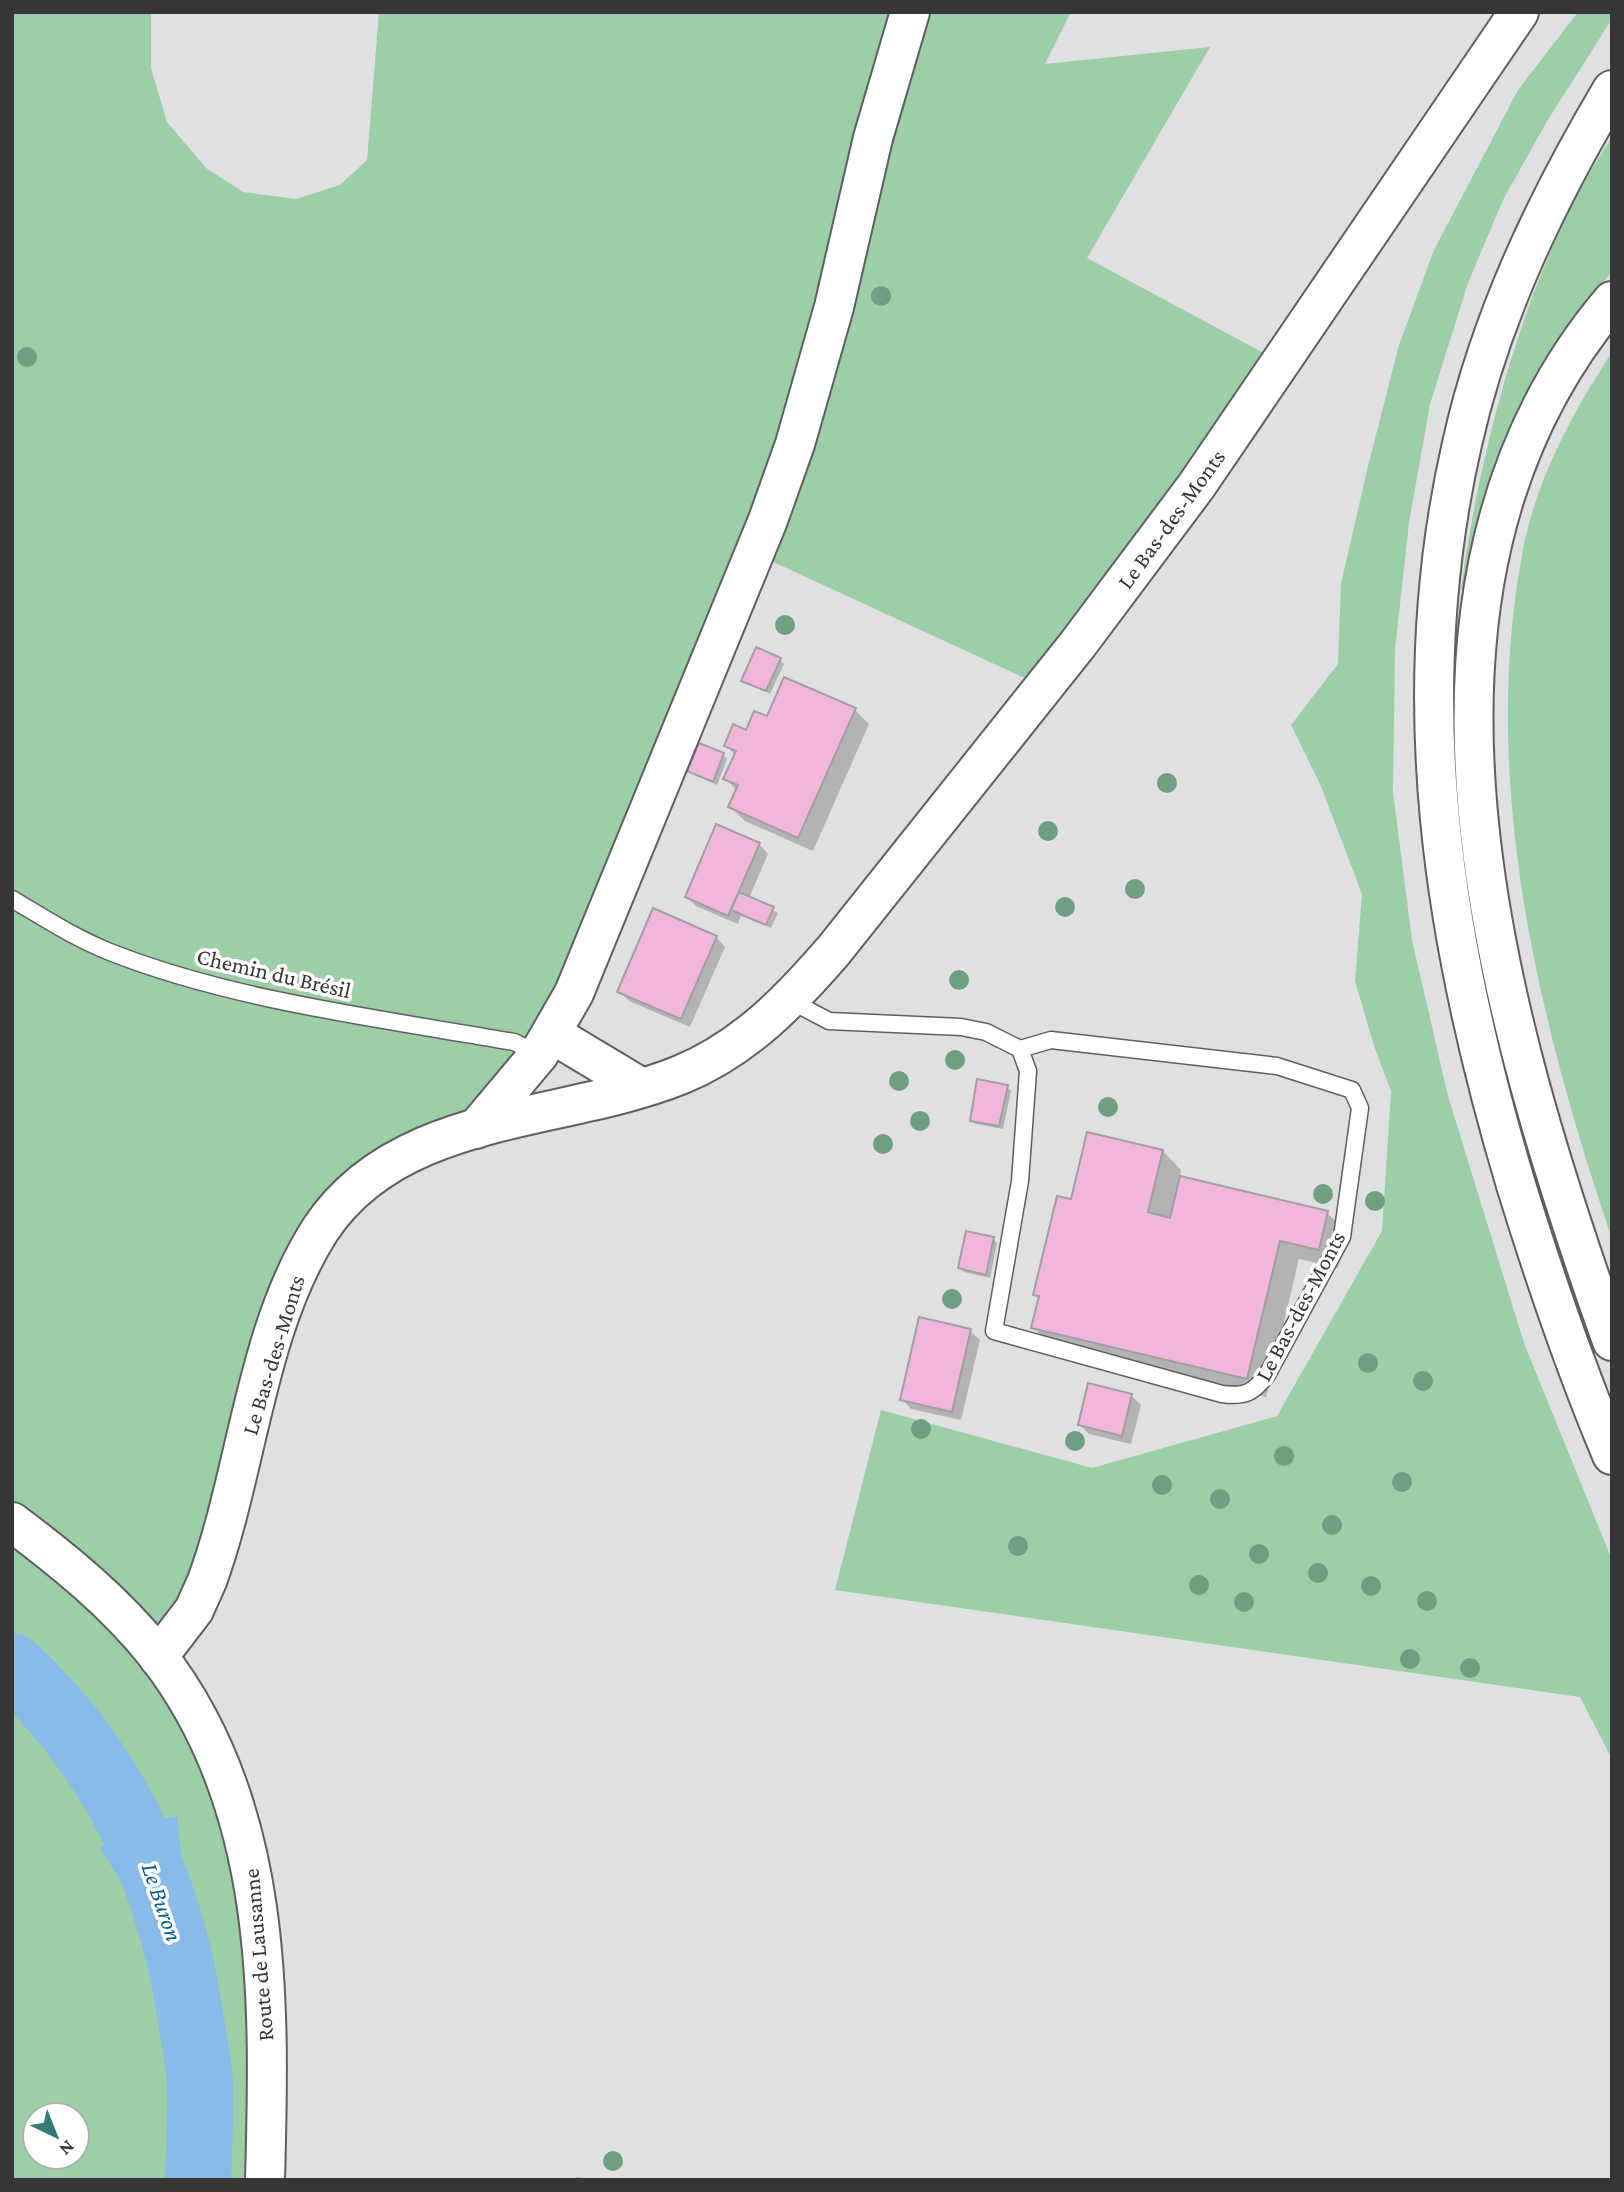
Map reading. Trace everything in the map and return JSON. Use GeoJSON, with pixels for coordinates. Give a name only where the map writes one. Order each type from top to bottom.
{"type":"FeatureCollection","features":[{"type":"Feature","properties":{"kind":"main road"},"geometry":{"type":"LineString","coordinates":[[476,1129],[546,1044],[579,981],[795,444],[834,307],[873,138],[911,12]]}},
{"type":"Feature","properties":{"kind":"main road","name":"Le Bas-des-Monts"},"geometry":{"type":"LineString","coordinates":[[158,1657],[188,1619],[207,1581],[278,1323],[301,1265],[320,1230],[343,1201],[375,1174],[412,1151],[476,1129],[642,1088],[680,1075],[729,1050],[789,1000],[834,950],[1137,566],[1275,373],[1519,12]]}},
{"type":"Feature","properties":{"kind":"main road"},"geometry":{"type":"LineString","coordinates":[[1612,90],[1569,163],[1525,252],[1489,347],[1462,443],[1444,542],[1433,642],[1440,844],[1455,943],[1477,1042],[1531,1235],[1612,1455]]}},
{"type":"Feature","properties":{"kind":"main road"},"geometry":{"type":"LineString","coordinates":[[1612,301],[1568,359],[1542,405],[1521,452],[1504,502],[1484,583],[1476,635],[1473,687],[1476,783],[1485,876],[1504,973],[1553,1167],[1612,1341]]}},
{"type":"Feature","properties":{"kind":"main road"},"geometry":{"type":"LineString","coordinates":[[546,1044],[642,1088]]}},
{"type":"Feature","properties":{"kind":"main road","name":"Route de Lausanne"},"geometry":{"type":"LineString","coordinates":[[12,1522],[98,1592],[158,1657],[194,1710],[221,1766],[235,1803],[254,1883],[266,2004],[268,2084],[265,2180]]}},
{"type":"Feature","properties":{"kind":"lane","name":"Chemin du Brésil"},"geometry":{"type":"LineString","coordinates":[[12,899],[74,936],[165,971],[366,1017],[514,1042],[546,1044]]}},
{"type":"Feature","properties":{"kind":"lane"},"geometry":{"type":"LineString","coordinates":[[789,1000],[829,1021],[961,1027],[986,1032],[1020,1049]]}},
{"type":"Feature","properties":{"kind":"lane","name":"Le Bas-des-Monts"},"geometry":{"type":"LineString","coordinates":[[1051,1040],[1277,1066],[1352,1090],[1360,1108],[1342,1237],[1267,1375],[1256,1389],[1243,1397],[1222,1394],[994,1331],[1020,1181],[1028,1071],[1020,1049],[1051,1040]]}},
{"type":"Feature","properties":{"kind":"green space"},"geometry":{"type":"Polygon","coordinates":[[[12,12],[151,12],[151,68],[167,122],[206,168],[243,192],[296,199],[340,185],[367,160],[379,12],[1071,12],[1045,64],[1210,47],[1087,258],[1282,363],[1044,687],[754,553],[539,1054],[320,1230],[215,1559],[158,1657],[235,1803],[265,2180],[12,2180],[12,12]]]}},
{"type":"Feature","properties":{"kind":"green space"},"geometry":{"type":"Polygon","coordinates":[[[1578,12],[1612,12],[1612,19],[1546,123],[1503,200],[1468,283],[1430,404],[1409,523],[1395,649],[1393,792],[1412,940],[1448,1096],[1524,1343],[1612,1560],[1612,1759],[1580,1697],[835,1590],[881,1410],[1092,1468],[1277,1416],[1382,1231],[1391,1091],[1374,1046],[1355,981],[1362,894],[1320,784],[1291,725],[1338,664],[1341,584],[1368,466],[1399,345],[1434,250],[1518,90],[1578,12]]]}},
{"type":"Feature","properties":{"kind":"green space"},"geometry":{"type":"Polygon","coordinates":[[[1612,137],[1612,272],[1581,308],[1555,345],[1514,420],[1485,501],[1464,590],[1461,589],[1481,474],[1512,355],[1556,240],[1582,187],[1612,137]]]}},
{"type":"Feature","properties":{"kind":"green space"},"geometry":{"type":"Polygon","coordinates":[[[1612,352],[1612,1239],[1585,1156],[1540,985],[1523,898],[1512,811],[1508,723],[1511,636],[1529,523],[1558,446],[1612,352]]]}},
{"type":"Feature","properties":{"kind":"water"},"geometry":{"type":"Polygon","coordinates":[[[177,1816],[188,1909],[143,1917],[100,1848],[134,1825],[177,1816]]]}},
{"type":"Feature","properties":{"kind":"building"},"geometry":{"type":"Polygon","coordinates":[[[756,647],[781,658],[766,691],[741,681],[756,647]]]}},
{"type":"Feature","properties":{"kind":"building"},"geometry":{"type":"Polygon","coordinates":[[[784,677],[856,708],[798,838],[728,807],[738,785],[723,779],[736,751],[724,746],[733,724],[746,730],[754,711],[767,716],[784,677]]]}},
{"type":"Feature","properties":{"kind":"building"},"geometry":{"type":"Polygon","coordinates":[[[699,743],[724,753],[713,782],[687,771],[699,743]]]}},
{"type":"Feature","properties":{"kind":"building"},"geometry":{"type":"Polygon","coordinates":[[[716,824],[760,843],[728,916],[685,897],[716,824]]]}},
{"type":"Feature","properties":{"kind":"building"},"geometry":{"type":"Polygon","coordinates":[[[739,892],[774,907],[766,925],[731,910],[739,892]]]}},
{"type":"Feature","properties":{"kind":"building"},"geometry":{"type":"Polygon","coordinates":[[[653,908],[717,936],[681,1019],[617,992],[653,908]]]}},
{"type":"Feature","properties":{"kind":"building"},"geometry":{"type":"Polygon","coordinates":[[[977,1079],[1008,1085],[999,1126],[970,1121],[977,1079]]]}},
{"type":"Feature","properties":{"kind":"building"},"geometry":{"type":"Polygon","coordinates":[[[1087,1132],[1163,1150],[1148,1212],[1170,1218],[1180,1176],[1328,1211],[1319,1250],[1280,1241],[1247,1379],[1031,1328],[1039,1296],[1033,1295],[1057,1196],[1071,1199],[1087,1132]]]}},
{"type":"Feature","properties":{"kind":"building"},"geometry":{"type":"Polygon","coordinates":[[[966,1231],[994,1237],[986,1275],[958,1268],[966,1231]]]}},
{"type":"Feature","properties":{"kind":"building"},"geometry":{"type":"Polygon","coordinates":[[[919,1317],[971,1329],[952,1412],[900,1400],[919,1317]]]}},
{"type":"Feature","properties":{"kind":"building"},"geometry":{"type":"Polygon","coordinates":[[[1088,1383],[1132,1394],[1122,1436],[1078,1425],[1088,1383]]]}},
{"type":"Feature","properties":{"kind":"waterway","name":"Le Buron"},"geometry":{"type":"LineString","coordinates":[[12,1666],[81,1742],[133,1827],[153,1873],[182,1969],[198,2060],[198,2180]]}}]}
